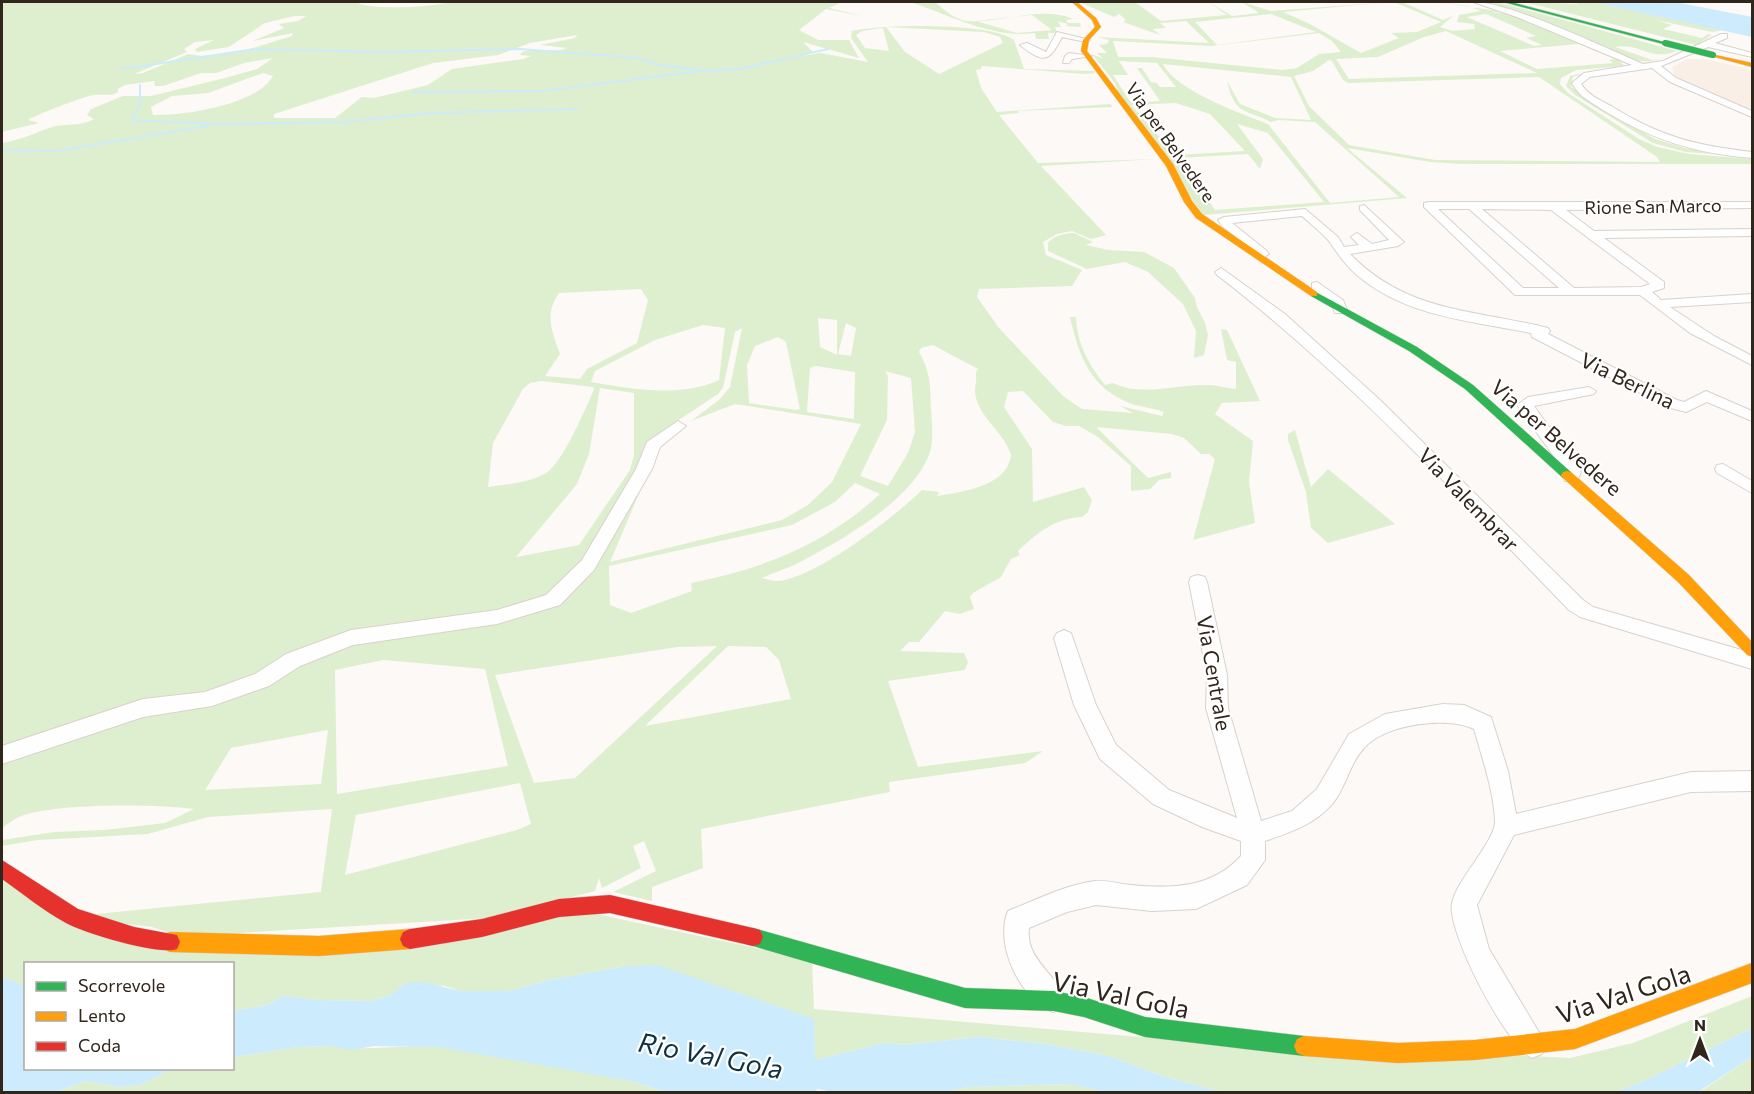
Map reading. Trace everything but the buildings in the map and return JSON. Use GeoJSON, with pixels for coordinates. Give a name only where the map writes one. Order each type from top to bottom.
{"type":"FeatureCollection","features":[{"type":"Feature","properties":{"kind":"main road","name":"Via per Belvedere"},"geometry":{"type":"LineString","coordinates":[[1074,2],[1094,19],[1098,27],[1086,40],[1084,51],[1170,166],[1195,212],[1223,234],[1312,288],[1340,310],[1446,370],[1469,387],[1562,473],[1571,477],[1684,579],[1752,651]]}},
{"type":"Feature","properties":{"kind":"main road"},"geometry":{"type":"LineString","coordinates":[[1506,2],[1667,42],[1719,46],[1752,63]]}},
{"type":"Feature","properties":{"kind":"main road"},"geometry":{"type":"LineString","coordinates":[[1516,2],[1667,42]]}},
{"type":"Feature","properties":{"kind":"main road","name":"Via Val Gola"},"geometry":{"type":"LineString","coordinates":[[2,869],[73,917],[134,936],[176,943],[319,946],[429,938],[482,928],[559,908],[610,904],[782,944],[965,998],[1054,1001],[1084,1007],[1145,1027],[1325,1049],[1398,1053],[1475,1050],[1575,1039],[1752,973]]}},
{"type":"Feature","properties":{"kind":"street"},"geometry":{"type":"LineString","coordinates":[[1477,2],[1520,15],[1644,68]]}},
{"type":"Feature","properties":{"kind":"street"},"geometry":{"type":"LineString","coordinates":[[1024,45],[1038,54],[1050,55],[1060,34],[1086,40]]}},
{"type":"Feature","properties":{"kind":"street"},"geometry":{"type":"LineString","coordinates":[[1752,55],[1719,46],[1655,66],[1587,75],[1576,83],[1590,97],[1656,137],[1703,149],[1752,154]]}},
{"type":"Feature","properties":{"kind":"street"},"geometry":{"type":"LineString","coordinates":[[1066,61],[1069,57],[1088,56]]}},
{"type":"Feature","properties":{"kind":"street"},"geometry":{"type":"LineString","coordinates":[[1655,66],[1672,80],[1752,114]]}},
{"type":"Feature","properties":{"kind":"street","name":"Rione San Marco"},"geometry":{"type":"LineString","coordinates":[[1554,207],[1659,285],[1643,291],[1520,292],[1428,204],[1473,207],[1752,205]]}},
{"type":"Feature","properties":{"kind":"street"},"geometry":{"type":"LineString","coordinates":[[1473,207],[1570,291]]}},
{"type":"Feature","properties":{"kind":"street"},"geometry":{"type":"LineString","coordinates":[[1340,251],[1398,242],[1364,208]]}},
{"type":"Feature","properties":{"kind":"street","name":"Via per Belvedere"},"geometry":{"type":"LineString","coordinates":[[1312,288],[1226,224],[1224,220],[1305,212],[1334,240],[1340,251],[1360,273],[1401,298],[1450,316],[1536,331]]}},
{"type":"Feature","properties":{"kind":"street","name":"Rione San Marco"},"geometry":{"type":"LineString","coordinates":[[1593,235],[1752,232]]}},
{"type":"Feature","properties":{"kind":"street"},"geometry":{"type":"LineString","coordinates":[[1357,237],[1369,248]]}},
{"type":"Feature","properties":{"kind":"street","name":"Via Valembrar"},"geometry":{"type":"LineString","coordinates":[[1221,272],[1280,317],[1376,403],[1576,605],[1587,612],[1752,661]]}},
{"type":"Feature","properties":{"kind":"street"},"geometry":{"type":"LineString","coordinates":[[1643,291],[1692,330],[1752,361]]}},
{"type":"Feature","properties":{"kind":"street"},"geometry":{"type":"LineString","coordinates":[[1666,310],[1752,298]]}},
{"type":"Feature","properties":{"kind":"street","name":"Via Berlina"},"geometry":{"type":"LineString","coordinates":[[1536,331],[1672,404],[1686,407],[1706,396],[1752,416]]}},
{"type":"Feature","properties":{"kind":"street"},"geometry":{"type":"LineString","coordinates":[[1571,477],[1573,472],[1567,462],[1525,405],[1533,400],[1589,391]]}},
{"type":"Feature","properties":{"kind":"street"},"geometry":{"type":"LineString","coordinates":[[2,755],[143,708],[205,700],[262,680],[293,660],[351,638],[497,617],[553,600],[588,565],[644,469],[653,445],[678,426]]}},
{"type":"Feature","properties":{"kind":"street"},"geometry":{"type":"LineString","coordinates":[[1723,469],[1752,488]]}},
{"type":"Feature","properties":{"kind":"street","name":"Via Centrale"},"geometry":{"type":"LineString","coordinates":[[1054,1001],[1019,957],[1013,936],[1017,920],[1066,900],[1096,893],[1152,899],[1196,897],[1238,877],[1253,860],[1253,834],[1217,708],[1217,675],[1212,638],[1198,582]]}},
{"type":"Feature","properties":{"kind":"street"},"geometry":{"type":"LineString","coordinates":[[1064,638],[1085,705],[1108,752],[1161,797],[1209,820],[1253,834],[1299,819],[1324,796],[1357,740],[1393,720],[1443,712],[1464,714],[1483,723],[1497,771],[1508,826],[1464,904],[1465,918],[1495,989],[1532,1044]]}},
{"type":"Feature","properties":{"kind":"street"},"geometry":{"type":"LineString","coordinates":[[1508,826],[1537,822],[1606,801],[1708,779],[1752,781]]}},
{"type":"Feature","properties":{"kind":"shaded area"},"geometry":{"type":"Polygon","coordinates":[[[1688,59],[1706,59],[1752,70],[1752,111],[1674,76],[1672,67],[1688,59]]]}},
{"type":"Feature","properties":{"kind":"green space"},"geometry":{"type":"Polygon","coordinates":[[[2,2],[355,2],[375,6],[416,7],[451,2],[842,2],[829,8],[863,16],[826,9],[799,30],[818,40],[849,40],[859,58],[803,42],[813,52],[803,56],[820,53],[868,62],[851,38],[852,31],[886,27],[936,26],[961,27],[1002,34],[1014,40],[1024,69],[1094,71],[1095,73],[1084,74],[982,66],[981,69],[976,70],[981,88],[997,112],[1110,104],[1113,107],[1018,111],[1019,113],[999,115],[1038,163],[1157,159],[1041,166],[1106,235],[1091,239],[1072,231],[1057,234],[1043,242],[1046,255],[1082,270],[1072,286],[979,289],[977,297],[999,328],[1063,396],[1082,409],[1133,413],[1120,406],[1162,416],[1164,412],[1132,404],[1106,390],[1089,370],[1083,358],[1070,317],[1076,317],[1085,354],[1105,385],[1113,383],[1147,390],[1195,385],[1214,385],[1236,389],[1236,362],[1227,360],[1221,329],[1227,330],[1260,401],[1222,403],[1215,414],[1253,441],[1249,482],[1255,523],[1193,540],[1215,459],[1209,454],[1201,454],[1184,438],[1172,434],[1096,427],[1148,478],[1171,472],[1171,478],[1159,480],[1150,489],[1131,491],[1131,466],[1098,437],[1079,426],[1066,426],[1053,422],[1023,391],[1008,392],[1004,407],[1032,449],[1033,502],[1084,487],[1092,500],[1088,512],[1082,517],[1055,523],[1039,533],[1018,551],[1020,555],[1011,559],[1001,577],[973,593],[970,597],[974,609],[960,614],[945,611],[919,642],[909,642],[900,651],[964,653],[968,662],[965,670],[888,681],[918,767],[1043,751],[1025,763],[889,782],[890,792],[701,829],[703,868],[652,887],[652,901],[613,892],[656,871],[644,841],[633,846],[641,868],[602,888],[599,878],[595,891],[445,930],[323,940],[230,941],[172,934],[152,927],[109,922],[96,914],[321,892],[332,809],[208,817],[148,834],[38,840],[2,846],[2,840],[54,832],[104,830],[165,823],[194,809],[131,806],[58,809],[21,816],[2,828],[2,758],[144,711],[208,703],[265,683],[297,662],[352,641],[499,620],[565,600],[558,600],[591,567],[617,520],[647,475],[610,562],[782,520],[808,505],[832,482],[861,424],[735,404],[691,421],[719,400],[730,387],[742,328],[735,332],[723,388],[718,394],[653,437],[641,469],[585,562],[568,582],[554,593],[525,605],[483,616],[363,632],[288,659],[262,676],[207,696],[136,707],[2,750],[2,143],[52,127],[89,121],[94,119],[87,115],[91,109],[123,96],[151,96],[225,78],[257,69],[273,58],[244,63],[216,73],[201,73],[163,86],[155,86],[154,81],[125,85],[118,89],[117,93],[89,96],[28,120],[39,123],[2,132],[2,2]],[[295,16],[265,23],[229,47],[197,52],[195,49],[214,40],[195,42],[184,49],[187,52],[134,74],[143,73],[188,54],[202,56],[240,52],[292,36],[293,33],[253,41],[284,28],[279,24],[298,21],[306,16],[295,16]],[[886,27],[905,52],[939,74],[1003,43],[1000,37],[984,32],[886,27]],[[883,28],[862,31],[856,35],[865,48],[889,51],[883,28]],[[577,35],[530,43],[498,55],[433,63],[274,114],[274,118],[335,118],[362,97],[374,98],[428,85],[452,69],[531,56],[520,55],[522,52],[562,50],[567,48],[540,45],[575,38],[577,35]],[[263,73],[208,93],[172,96],[151,107],[153,115],[166,115],[219,107],[252,94],[265,86],[273,76],[263,73]],[[641,289],[559,293],[554,301],[551,316],[552,331],[560,354],[545,376],[580,379],[587,369],[637,343],[648,300],[641,289]],[[818,318],[820,347],[837,355],[837,320],[818,318]],[[846,323],[838,354],[851,356],[856,328],[846,323]],[[703,325],[655,340],[595,371],[591,382],[639,389],[688,389],[719,380],[725,328],[703,325]],[[778,337],[755,346],[747,365],[749,403],[800,409],[786,342],[778,337]],[[933,345],[921,348],[919,352],[930,386],[932,438],[931,450],[920,472],[889,505],[850,534],[792,566],[762,578],[776,581],[792,578],[831,559],[894,515],[922,490],[939,492],[937,496],[959,492],[982,486],[1002,474],[1011,455],[1007,445],[977,402],[975,393],[978,369],[933,345]],[[816,366],[810,368],[807,412],[854,419],[855,372],[816,366]],[[885,371],[888,376],[887,420],[860,476],[888,486],[908,453],[915,432],[911,378],[885,371]],[[541,381],[530,383],[523,389],[493,443],[488,487],[525,481],[546,473],[559,459],[573,435],[593,387],[541,381]],[[600,388],[589,454],[577,484],[516,557],[579,545],[630,470],[634,455],[634,393],[600,388]],[[855,483],[835,502],[792,525],[609,566],[610,605],[631,613],[692,591],[691,583],[768,562],[838,527],[880,494],[855,483]],[[717,646],[678,647],[495,675],[534,783],[575,778],[717,646]],[[728,646],[645,726],[791,699],[779,660],[766,647],[728,646]],[[383,660],[335,670],[337,794],[508,766],[485,669],[383,660]],[[328,730],[231,748],[205,790],[321,784],[328,730]],[[520,783],[356,815],[345,875],[517,830],[531,824],[520,783]]]}},
{"type":"Feature","properties":{"kind":"green space"},"geometry":{"type":"Polygon","coordinates":[[[910,2],[935,2],[958,18],[1017,33],[1052,30],[1032,15],[1015,17],[1035,14],[1061,15],[1073,19],[1066,20],[1068,23],[1080,23],[1081,27],[1066,26],[1068,24],[1058,21],[1061,27],[1055,27],[1057,33],[1048,33],[1049,39],[1036,39],[1035,33],[1019,34],[1003,33],[972,25],[910,2]]]}},
{"type":"Feature","properties":{"kind":"green space"},"geometry":{"type":"Polygon","coordinates":[[[1079,2],[1135,2],[1161,21],[1227,15],[1208,2],[1232,16],[1259,13],[1242,2],[1271,11],[1391,2],[1283,12],[1308,23],[1361,53],[1399,38],[1391,33],[1417,32],[1441,22],[1394,2],[1402,2],[1443,20],[1453,16],[1440,27],[1452,31],[1475,29],[1474,24],[1457,22],[1459,15],[1481,11],[1471,7],[1504,12],[1490,12],[1513,14],[1624,61],[1620,61],[1624,66],[1576,70],[1561,78],[1560,84],[1568,93],[1639,139],[1657,147],[1689,154],[1752,159],[1752,164],[1461,164],[1430,162],[1347,148],[1407,198],[1203,215],[1118,92],[1115,83],[1092,54],[1103,59],[1097,53],[1107,53],[1099,45],[1107,44],[1109,40],[1097,37],[1209,43],[1186,21],[1160,23],[1166,28],[1153,29],[1160,35],[1126,23],[1106,25],[1124,23],[1125,19],[1119,14],[1114,17],[1079,2]],[[1271,14],[1195,22],[1217,45],[1316,32],[1271,14]],[[1486,14],[1467,17],[1534,46],[1542,45],[1526,38],[1536,36],[1486,14]],[[1446,31],[1424,37],[1378,57],[1336,59],[1349,79],[1537,73],[1446,31]],[[1319,33],[1211,46],[1113,41],[1118,57],[1152,57],[1282,70],[1297,68],[1319,54],[1341,52],[1332,41],[1319,33]],[[1579,44],[1500,51],[1537,69],[1613,63],[1609,60],[1615,59],[1579,44]],[[1329,60],[1313,71],[1294,76],[1309,106],[1349,145],[1435,160],[1660,162],[1657,157],[1539,77],[1348,83],[1343,80],[1332,61],[1329,60]],[[1119,61],[1128,75],[1113,75],[1131,103],[1160,101],[1137,68],[1142,68],[1151,82],[1157,83],[1160,87],[1176,87],[1157,63],[1119,61]],[[1163,64],[1170,74],[1195,92],[1268,124],[1330,203],[1399,197],[1315,122],[1278,120],[1271,122],[1247,112],[1233,100],[1227,81],[1240,104],[1275,118],[1311,120],[1291,77],[1163,64]],[[1176,103],[1131,105],[1176,155],[1245,151],[1210,114],[1176,103]],[[1237,124],[1263,159],[1260,169],[1248,154],[1179,158],[1215,210],[1324,202],[1268,133],[1237,124]]]}},
{"type":"Feature","properties":{"kind":"green space"},"geometry":{"type":"Polygon","coordinates":[[[1472,2],[1475,2],[1509,12],[1504,12],[1472,2]]]}},
{"type":"Feature","properties":{"kind":"green space"},"geometry":{"type":"Polygon","coordinates":[[[1484,2],[1497,2],[1677,51],[1660,54],[1631,47],[1615,47],[1652,60],[1660,59],[1650,61],[1639,61],[1629,59],[1578,37],[1581,36],[1560,31],[1484,2]]]}},
{"type":"Feature","properties":{"kind":"green space"},"geometry":{"type":"Polygon","coordinates":[[[1524,2],[1579,4],[1573,2],[1593,2],[1724,30],[1712,32],[1656,20],[1672,25],[1663,29],[1702,38],[1708,34],[1712,35],[1696,45],[1524,2]]]}},
{"type":"Feature","properties":{"kind":"green space"},"geometry":{"type":"Polygon","coordinates":[[[1598,70],[1573,77],[1571,87],[1655,139],[1685,148],[1737,156],[1686,152],[1653,143],[1575,95],[1566,86],[1570,76],[1598,70]]]}},
{"type":"Feature","properties":{"kind":"green space"},"geometry":{"type":"Polygon","coordinates":[[[1074,233],[1093,242],[1086,245],[1108,250],[1144,252],[1174,268],[1195,298],[1205,323],[1208,335],[1204,355],[1194,358],[1196,331],[1183,304],[1148,272],[1125,262],[1087,269],[1048,251],[1048,242],[1060,235],[1074,233]]]}},
{"type":"Feature","properties":{"kind":"green space"},"geometry":{"type":"Polygon","coordinates":[[[1295,430],[1311,487],[1328,469],[1395,524],[1328,543],[1311,528],[1306,492],[1288,440],[1288,434],[1295,430]]]}},
{"type":"Feature","properties":{"kind":"green space"},"geometry":{"type":"Polygon","coordinates":[[[2,878],[17,888],[123,940],[587,912],[812,960],[814,1009],[1141,1037],[1570,1058],[1633,1043],[1752,996],[1752,1028],[1642,1082],[1614,1092],[1222,1092],[1162,1076],[1109,1056],[1046,1044],[979,1037],[904,1045],[884,1043],[815,1060],[621,967],[549,980],[509,991],[459,991],[445,986],[406,983],[389,996],[369,1001],[318,1000],[283,996],[267,1005],[234,1011],[234,962],[24,962],[24,986],[2,977],[2,878]]]}},
{"type":"Feature","properties":{"kind":"green space"},"geometry":{"type":"Polygon","coordinates":[[[425,1046],[464,1050],[635,1082],[665,1092],[55,1092],[86,1081],[120,1087],[140,1085],[170,1070],[234,1070],[234,1057],[298,1047],[425,1046]]]}},
{"type":"Feature","properties":{"kind":"green space"},"geometry":{"type":"Polygon","coordinates":[[[1752,1057],[1752,1092],[1698,1092],[1704,1089],[1752,1057]]]}},
{"type":"Feature","properties":{"kind":"green space"},"geometry":{"type":"Polygon","coordinates":[[[1070,1084],[1107,1092],[946,1092],[968,1087],[1070,1084]]]}},
{"type":"Feature","properties":{"kind":"water"},"geometry":{"type":"Polygon","coordinates":[[[1593,2],[1675,2],[1752,17],[1752,37],[1593,2]]]}},
{"type":"Feature","properties":{"kind":"water","name":"Rio Val Gola"},"geometry":{"type":"Polygon","coordinates":[[[658,965],[814,1019],[815,1060],[884,1043],[904,1045],[979,1037],[1046,1044],[1109,1056],[1162,1076],[1222,1092],[1107,1092],[1069,1084],[968,1087],[946,1092],[833,1092],[817,1089],[816,1092],[665,1092],[635,1082],[439,1047],[374,1046],[352,1050],[329,1046],[298,1047],[234,1057],[234,1011],[267,1005],[283,996],[318,1000],[369,1001],[389,996],[406,983],[425,982],[459,991],[509,991],[549,980],[621,967],[658,965]]]}},
{"type":"Feature","properties":{"kind":"water"},"geometry":{"type":"Polygon","coordinates":[[[2,977],[24,986],[24,1070],[170,1070],[140,1085],[120,1087],[86,1081],[55,1092],[2,1092],[2,977]]]}},
{"type":"Feature","properties":{"kind":"water"},"geometry":{"type":"Polygon","coordinates":[[[1752,1028],[1752,1057],[1698,1092],[1614,1092],[1642,1082],[1752,1028]]]}},
{"type":"Feature","properties":{"kind":"waterway"},"geometry":{"type":"LineString","coordinates":[[123,69],[255,49],[380,52],[520,49],[637,58],[655,64],[701,71]]}},
{"type":"Feature","properties":{"kind":"waterway"},"geometry":{"type":"LineString","coordinates":[[701,71],[740,69],[828,49]]}},
{"type":"Feature","properties":{"kind":"waterway"},"geometry":{"type":"LineString","coordinates":[[413,92],[542,91],[701,71]]}},
{"type":"Feature","properties":{"kind":"waterway"},"geometry":{"type":"LineString","coordinates":[[140,85],[140,105],[132,120],[217,124],[345,122],[430,113],[577,109]]}},
{"type":"Feature","properties":{"kind":"waterway"},"geometry":{"type":"LineString","coordinates":[[2,150],[57,151],[207,126]]}},
{"type":"Feature","properties":{"kind":"traffic: fast"},"geometry":{"type":"LineString","coordinates":[[1506,2],[1665,43]]}},
{"type":"Feature","properties":{"kind":"traffic: fast"},"geometry":{"type":"LineString","coordinates":[[1665,43],[1713,55]]}},
{"type":"Feature","properties":{"kind":"traffic: fast"},"geometry":{"type":"LineString","coordinates":[[1314,294],[1413,349],[1469,387],[1567,475]]}},
{"type":"Feature","properties":{"kind":"traffic: fast"},"geometry":{"type":"LineString","coordinates":[[753,937],[965,998],[1054,1001],[1084,1007],[1145,1027],[1304,1046]]}},
{"type":"Feature","properties":{"kind":"traffic: slow"},"geometry":{"type":"LineString","coordinates":[[1074,2],[1094,19],[1098,27],[1086,40],[1084,51],[1170,166],[1188,202],[1199,216],[1314,294]]}},
{"type":"Feature","properties":{"kind":"traffic: slow"},"geometry":{"type":"LineString","coordinates":[[1713,55],[1752,65]]}},
{"type":"Feature","properties":{"kind":"traffic: slow"},"geometry":{"type":"LineString","coordinates":[[1567,475],[1684,579],[1752,651]]}},
{"type":"Feature","properties":{"kind":"traffic: slow"},"geometry":{"type":"LineString","coordinates":[[170,942],[319,946],[410,939]]}},
{"type":"Feature","properties":{"kind":"traffic: slow"},"geometry":{"type":"LineString","coordinates":[[1304,1046],[1398,1053],[1475,1050],[1575,1039],[1752,973]]}},
{"type":"Feature","properties":{"kind":"traffic: jam"},"geometry":{"type":"LineString","coordinates":[[2,869],[73,917],[134,936],[170,942]]}},
{"type":"Feature","properties":{"kind":"traffic: jam"},"geometry":{"type":"LineString","coordinates":[[410,939],[482,928],[559,908],[610,904],[753,937]]}}]}
